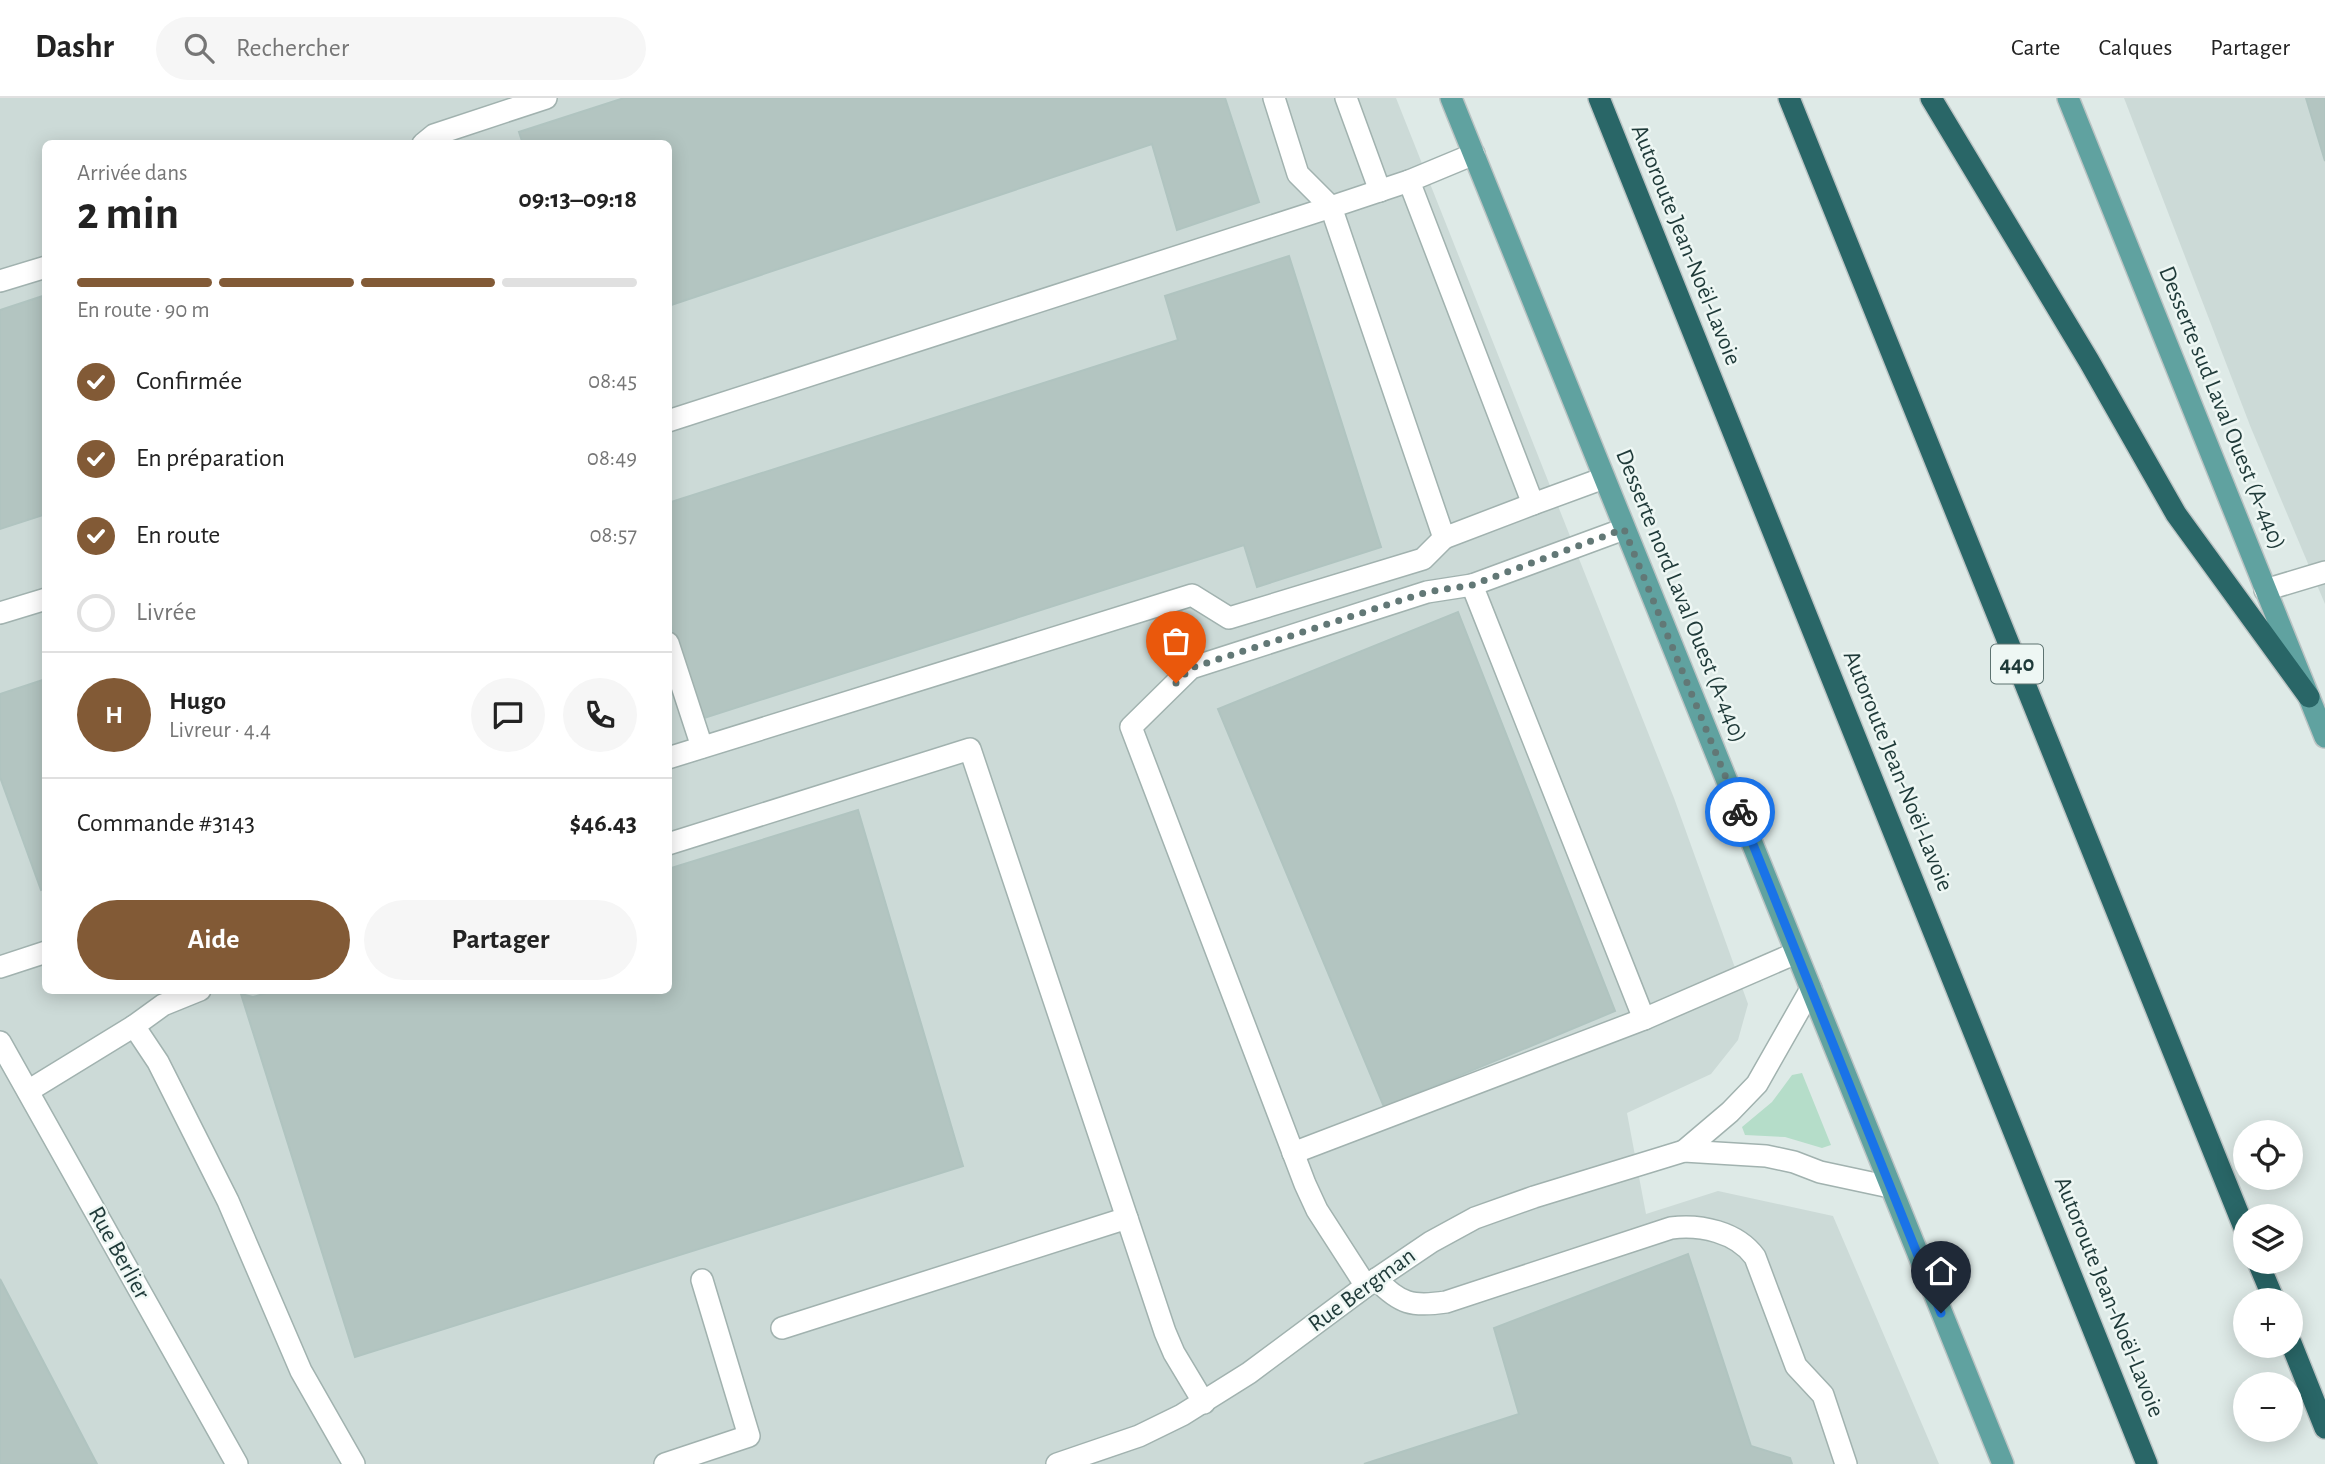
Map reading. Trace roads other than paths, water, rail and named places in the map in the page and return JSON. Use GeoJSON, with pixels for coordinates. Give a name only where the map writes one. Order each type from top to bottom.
{"type":"FeatureCollection","features":[{"type":"Feature","properties":{"kind":"highway","name":"Autoroute Jean-Noël-Lavoie"},"geometry":{"type":"LineString","coordinates":[[1599,98],[2147,1464]]}},
{"type":"Feature","properties":{"kind":"highway","name":"440"},"geometry":{"type":"LineString","coordinates":[[1789,98],[2235,1204]]}},
{"type":"Feature","properties":{"kind":"highway"},"geometry":{"type":"LineString","coordinates":[[1931,98],[2089,361],[2176,514],[2309,697]]}},
{"type":"Feature","properties":{"kind":"highway"},"geometry":{"type":"LineString","coordinates":[[2297,1358],[2325,1427]]}},
{"type":"Feature","properties":{"kind":"main road","name":"Desserte nord Laval Ouest (A-440)"},"geometry":{"type":"LineString","coordinates":[[1451,98],[2003,1464]]}},
{"type":"Feature","properties":{"kind":"main road","name":"Desserte sud Laval Ouest (A-440)"},"geometry":{"type":"LineString","coordinates":[[2068,98],[2325,737]]}},
{"type":"Feature","properties":{"kind":"street"},"geometry":{"type":"LineString","coordinates":[[427,140],[433,135],[546,98]]}},
{"type":"Feature","properties":{"kind":"street"},"geometry":{"type":"LineString","coordinates":[[1273,98],[1298,174],[1331,206],[1444,538]]}},
{"type":"Feature","properties":{"kind":"street"},"geometry":{"type":"LineString","coordinates":[[1346,98],[1380,191]]}},
{"type":"Feature","properties":{"kind":"street"},"geometry":{"type":"LineString","coordinates":[[672,420],[1380,191],[1474,154]]}},
{"type":"Feature","properties":{"kind":"street"},"geometry":{"type":"LineString","coordinates":[[1409,181],[1534,503]]}},
{"type":"Feature","properties":{"kind":"street"},"geometry":{"type":"LineString","coordinates":[[0,281],[42,268]]}},
{"type":"Feature","properties":{"kind":"street"},"geometry":{"type":"LineString","coordinates":[[672,757],[1192,595],[1229,618],[1423,559],[1444,538],[1604,478]]}},
{"type":"Feature","properties":{"kind":"street"},"geometry":{"type":"LineString","coordinates":[[1624,529],[1472,585],[1427,592],[1191,668],[1131,727],[1317,1210],[1371,1282],[1401,1301],[1430,1304],[1446,1302],[1671,1228],[1688,1226],[1731,1237],[1748,1247],[1755,1257],[1796,1366],[1823,1395],[1846,1464]]}},
{"type":"Feature","properties":{"kind":"street"},"geometry":{"type":"LineString","coordinates":[[2265,590],[2325,572]]}},
{"type":"Feature","properties":{"kind":"street"},"geometry":{"type":"LineString","coordinates":[[1472,585],[1644,1019]]}},
{"type":"Feature","properties":{"kind":"street"},"geometry":{"type":"LineString","coordinates":[[0,613],[42,600]]}},
{"type":"Feature","properties":{"kind":"street"},"geometry":{"type":"LineString","coordinates":[[672,655],[702,747]]}},
{"type":"Feature","properties":{"kind":"street"},"geometry":{"type":"LineString","coordinates":[[672,843],[970,749],[1165,1332],[1174,1353],[1204,1403]]}},
{"type":"Feature","properties":{"kind":"street"},"geometry":{"type":"LineString","coordinates":[[0,967],[42,953]]}},
{"type":"Feature","properties":{"kind":"street"},"geometry":{"type":"LineString","coordinates":[[1293,1153],[1644,1019],[1796,953]]}},
{"type":"Feature","properties":{"kind":"street","name":"Rue Bergman"},"geometry":{"type":"LineString","coordinates":[[1684,1151],[1730,1112],[1757,1084],[1811,989]]}},
{"type":"Feature","properties":{"kind":"street"},"geometry":{"type":"LineString","coordinates":[[28,1091],[134,1026],[163,1005],[191,994]]}},
{"type":"Feature","properties":{"kind":"street"},"geometry":{"type":"LineString","coordinates":[[134,1026],[158,1062],[228,1201],[301,1371],[354,1464]]}},
{"type":"Feature","properties":{"kind":"street","name":"Rue Berlier"},"geometry":{"type":"LineString","coordinates":[[0,1042],[237,1464]]}},
{"type":"Feature","properties":{"kind":"street","name":"Rue Bergman"},"geometry":{"type":"LineString","coordinates":[[1057,1464],[1139,1436],[1204,1403],[1431,1242],[1475,1218],[1534,1197],[1684,1151],[1766,1156],[1794,1161],[1820,1172],[1890,1187]]}},
{"type":"Feature","properties":{"kind":"street"},"geometry":{"type":"LineString","coordinates":[[782,1328],[1128,1218]]}},
{"type":"Feature","properties":{"kind":"street"},"geometry":{"type":"LineString","coordinates":[[666,1464],[749,1436],[702,1280]]}}]}
